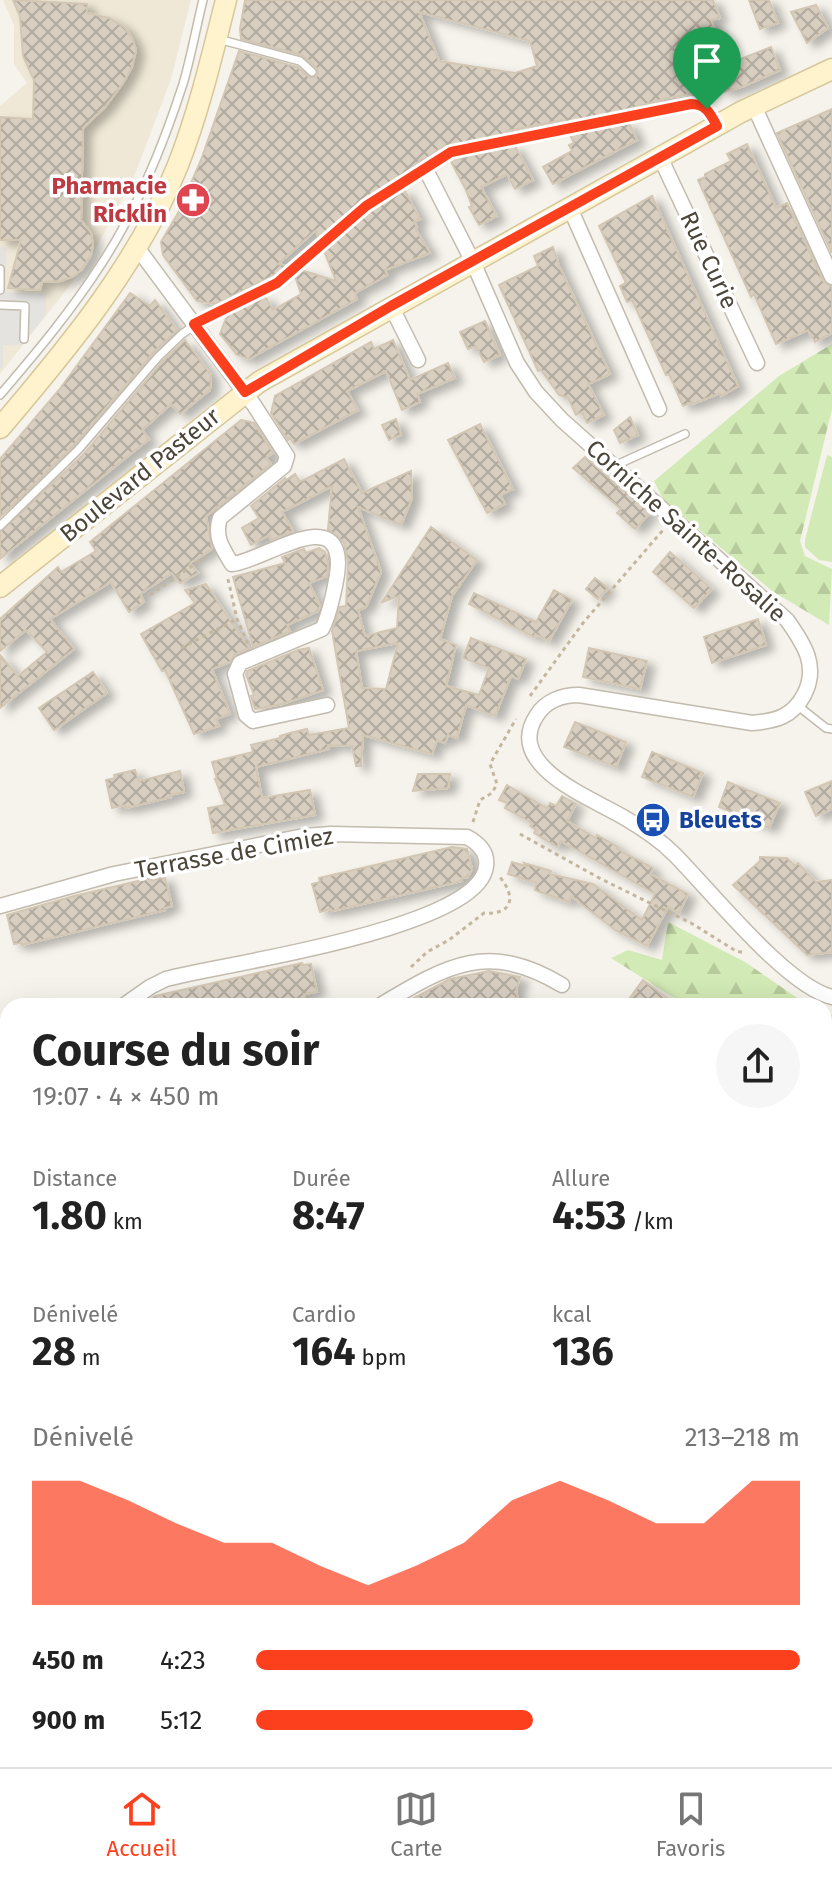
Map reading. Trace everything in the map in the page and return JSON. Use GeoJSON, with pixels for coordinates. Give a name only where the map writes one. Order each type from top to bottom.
{"type":"FeatureCollection","features":[{"type":"Feature","properties":{"kind":"street"},"geometry":{"type":"LineString","coordinates":[[0,428],[65,351],[116,280],[136,246],[177,167],[203,93],[226,0]]}},
{"type":"Feature","properties":{"kind":"street","name":"Boulevard Pasteur"},"geometry":{"type":"LineString","coordinates":[[0,587],[245,392],[391,306],[660,157],[754,106],[832,69]]}},
{"type":"Feature","properties":{"kind":"street"},"geometry":{"type":"LineString","coordinates":[[754,106],[832,277]]}},
{"type":"Feature","properties":{"kind":"street","name":"Rue Curie"},"geometry":{"type":"LineString","coordinates":[[660,157],[757,363]]}},
{"type":"Feature","properties":{"kind":"street","name":"Corniche Sainte-Rosalie"},"geometry":{"type":"LineString","coordinates":[[425,168],[473,262],[517,363],[536,392],[562,420],[787,620],[800,638],[812,670],[811,683],[798,706]]}},
{"type":"Feature","properties":{"kind":"street"},"geometry":{"type":"LineString","coordinates":[[570,208],[659,409]]}},
{"type":"Feature","properties":{"kind":"street"},"geometry":{"type":"LineString","coordinates":[[136,246],[245,392],[287,456],[284,466],[220,518],[216,529],[221,547],[232,564],[310,536],[320,535],[331,540],[336,550],[338,565],[322,629],[240,663],[235,674],[246,715],[253,721],[327,705]]}},
{"type":"Feature","properties":{"kind":"street"},"geometry":{"type":"LineString","coordinates":[[391,306],[418,360]]}},
{"type":"Feature","properties":{"kind":"street"},"geometry":{"type":"LineString","coordinates":[[798,706],[787,716],[752,723],[571,695],[543,707],[530,731],[533,753],[543,768],[659,841],[770,953],[810,988],[832,997]]}},
{"type":"Feature","properties":{"kind":"street","name":"Terrasse de Cimiez"},"geometry":{"type":"LineString","coordinates":[[0,906],[114,874],[304,836],[467,837]]}},
{"type":"Feature","properties":{"kind":"street"},"geometry":{"type":"LineString","coordinates":[[134,998],[166,979],[298,953],[437,911],[460,899],[484,877],[483,850],[467,837]]}},
{"type":"Feature","properties":{"kind":"street"},"geometry":{"type":"LineString","coordinates":[[393,998],[447,968],[484,960],[525,968],[562,985]]}},
{"type":"Feature","properties":{"kind":"lane"},"geometry":{"type":"LineString","coordinates":[[0,395],[60,322],[103,262],[118,234],[144,182],[183,84],[203,0]]}},
{"type":"Feature","properties":{"kind":"lane"},"geometry":{"type":"LineString","coordinates":[[216,38],[300,61],[312,72]]}},
{"type":"Feature","properties":{"kind":"lane"},"geometry":{"type":"LineString","coordinates":[[0,526],[78,450],[158,357],[194,324],[277,283],[366,206],[451,152],[691,104],[700,104],[707,109],[717,126]]}},
{"type":"Feature","properties":{"kind":"lane"},"geometry":{"type":"LineString","coordinates":[[118,234],[136,246]]}},
{"type":"Feature","properties":{"kind":"lane"},"geometry":{"type":"LineString","coordinates":[[0,269],[0,290]]}},
{"type":"Feature","properties":{"kind":"lane"},"geometry":{"type":"LineString","coordinates":[[0,305],[25,306],[24,339]]}},
{"type":"Feature","properties":{"kind":"lane"},"geometry":{"type":"LineString","coordinates":[[614,466],[685,434]]}},
{"type":"Feature","properties":{"kind":"lane"},"geometry":{"type":"LineString","coordinates":[[798,706],[826,728],[832,729]]}},
{"type":"Feature","properties":{"kind":"path"},"geometry":{"type":"LineString","coordinates":[[529,697],[583,623],[673,518]]}},
{"type":"Feature","properties":{"kind":"path"},"geometry":{"type":"LineString","coordinates":[[150,595],[221,547]]}},
{"type":"Feature","properties":{"kind":"path"},"geometry":{"type":"LineString","coordinates":[[232,564],[228,577],[237,619],[254,657]]}},
{"type":"Feature","properties":{"kind":"path"},"geometry":{"type":"LineString","coordinates":[[181,648],[237,619]]}},
{"type":"Feature","properties":{"kind":"path"},"geometry":{"type":"LineString","coordinates":[[467,837],[480,800],[492,793],[497,784],[490,764],[517,718]]}},
{"type":"Feature","properties":{"kind":"path"},"geometry":{"type":"LineString","coordinates":[[520,834],[601,879],[691,923],[736,951],[754,955],[770,953]]}},
{"type":"Feature","properties":{"kind":"path"},"geometry":{"type":"LineString","coordinates":[[407,973],[427,952],[449,940],[484,913],[499,914],[505,910],[510,900],[509,888],[486,867]]}},
{"type":"Feature","properties":{"kind":"shaded area"},"geometry":{"type":"Polygon","coordinates":[[[3,0],[191,0],[171,79],[134,177],[89,261],[0,374],[0,106],[27,83],[14,64],[14,25],[3,0]]]}},
{"type":"Feature","properties":{"kind":"shaded area"},"geometry":{"type":"Polygon","coordinates":[[[0,247],[6,247],[6,292],[46,294],[46,315],[22,345],[3,345],[3,366],[0,370],[0,247]]]}},
{"type":"Feature","properties":{"kind":"green space"},"geometry":{"type":"Polygon","coordinates":[[[832,344],[832,409],[800,541],[805,556],[832,569],[829,625],[772,591],[663,499],[654,481],[779,376],[832,344]]]}},
{"type":"Feature","properties":{"kind":"green space"},"geometry":{"type":"Polygon","coordinates":[[[827,455],[832,457],[832,562],[819,560],[805,547],[827,455]]]}},
{"type":"Feature","properties":{"kind":"green space"},"geometry":{"type":"Polygon","coordinates":[[[668,922],[745,962],[797,998],[674,998],[611,958],[628,950],[662,960],[668,922]]]}},
{"type":"Feature","properties":{"kind":"building"},"geometry":{"type":"Polygon","coordinates":[[[13,0],[87,4],[87,13],[109,18],[124,27],[136,50],[132,67],[123,83],[105,107],[83,128],[81,220],[91,233],[91,255],[74,276],[61,281],[42,282],[40,290],[8,288],[21,240],[0,240],[0,117],[33,119],[34,80],[23,56],[20,16],[13,0]]]}},
{"type":"Feature","properties":{"kind":"building"},"geometry":{"type":"Polygon","coordinates":[[[245,0],[713,0],[720,18],[711,20],[728,64],[771,47],[780,70],[724,92],[712,61],[697,93],[443,147],[362,201],[319,238],[316,230],[278,264],[287,266],[277,274],[216,304],[197,301],[163,255],[161,242],[178,213],[201,160],[239,51],[297,67],[310,78],[318,73],[316,67],[302,55],[241,39],[245,0]],[[419,12],[439,61],[515,73],[537,66],[530,41],[419,12]]]}},
{"type":"Feature","properties":{"kind":"building"},"geometry":{"type":"Polygon","coordinates":[[[749,0],[769,0],[778,23],[760,29],[749,0]]]}},
{"type":"Feature","properties":{"kind":"building"},"geometry":{"type":"Polygon","coordinates":[[[816,5],[828,28],[807,43],[791,12],[816,5]]]}},
{"type":"Feature","properties":{"kind":"building"},"geometry":{"type":"Polygon","coordinates":[[[832,109],[832,253],[777,133],[832,109]]]}},
{"type":"Feature","properties":{"kind":"building"},"geometry":{"type":"Polygon","coordinates":[[[629,123],[637,140],[553,184],[543,167],[572,151],[569,145],[574,143],[570,135],[629,123]]]}},
{"type":"Feature","properties":{"kind":"building"},"geometry":{"type":"Polygon","coordinates":[[[747,144],[776,208],[787,203],[823,281],[832,287],[832,333],[815,342],[808,330],[776,344],[698,180],[731,161],[727,154],[747,144]]]}},
{"type":"Feature","properties":{"kind":"building"},"geometry":{"type":"Polygon","coordinates":[[[515,146],[533,180],[515,189],[507,174],[481,187],[497,216],[479,225],[450,160],[515,146]]]}},
{"type":"Feature","properties":{"kind":"building"},"geometry":{"type":"Polygon","coordinates":[[[404,189],[420,219],[414,222],[415,228],[430,253],[385,270],[387,275],[355,293],[357,299],[249,359],[237,355],[220,334],[228,313],[265,296],[273,310],[301,294],[295,276],[301,270],[336,281],[324,251],[370,211],[404,189]]]}},
{"type":"Feature","properties":{"kind":"building"},"geometry":{"type":"Polygon","coordinates":[[[652,196],[738,386],[721,396],[720,393],[683,406],[632,300],[627,302],[620,286],[626,283],[599,226],[652,196]]]}},
{"type":"Feature","properties":{"kind":"building"},"geometry":{"type":"Polygon","coordinates":[[[553,247],[610,374],[588,384],[604,415],[587,423],[582,412],[576,415],[568,398],[559,395],[541,370],[538,371],[499,285],[538,266],[534,256],[553,247]]]}},
{"type":"Feature","properties":{"kind":"building"},"geometry":{"type":"Polygon","coordinates":[[[130,293],[150,306],[155,300],[177,330],[153,353],[73,446],[0,517],[0,459],[59,390],[130,293]]]}},
{"type":"Feature","properties":{"kind":"building"},"geometry":{"type":"Polygon","coordinates":[[[485,321],[500,355],[484,362],[476,346],[468,349],[460,332],[485,321]]]}},
{"type":"Feature","properties":{"kind":"building"},"geometry":{"type":"Polygon","coordinates":[[[185,340],[211,375],[210,390],[180,414],[171,404],[142,430],[149,439],[0,559],[0,532],[83,455],[163,361],[185,340]]]}},
{"type":"Feature","properties":{"kind":"building"},"geometry":{"type":"Polygon","coordinates":[[[393,340],[410,380],[448,363],[455,378],[417,394],[420,402],[402,410],[386,371],[347,391],[358,410],[294,444],[290,438],[288,440],[271,413],[275,396],[371,342],[374,349],[393,340]]]}},
{"type":"Feature","properties":{"kind":"building"},"geometry":{"type":"Polygon","coordinates":[[[630,417],[638,435],[620,443],[614,430],[630,417]]]}},
{"type":"Feature","properties":{"kind":"building"},"geometry":{"type":"Polygon","coordinates":[[[396,419],[401,435],[389,440],[382,425],[396,419]]]}},
{"type":"Feature","properties":{"kind":"building"},"geometry":{"type":"Polygon","coordinates":[[[241,420],[254,423],[273,453],[266,458],[271,464],[206,516],[212,549],[190,563],[198,573],[180,583],[172,573],[140,594],[144,602],[129,612],[111,582],[50,619],[74,649],[0,708],[0,655],[18,676],[47,652],[26,630],[0,651],[0,619],[58,567],[61,572],[96,551],[90,542],[241,420]]]}},
{"type":"Feature","properties":{"kind":"building"},"geometry":{"type":"Polygon","coordinates":[[[480,424],[513,489],[500,495],[505,504],[487,513],[448,440],[480,424]]]}},
{"type":"Feature","properties":{"kind":"building"},"geometry":{"type":"Polygon","coordinates":[[[585,457],[650,513],[635,529],[617,513],[621,509],[573,468],[585,457]]]}},
{"type":"Feature","properties":{"kind":"building"},"geometry":{"type":"Polygon","coordinates":[[[344,459],[362,493],[411,471],[412,498],[401,525],[358,507],[381,572],[366,607],[358,610],[365,636],[397,628],[399,596],[382,602],[431,527],[477,560],[452,596],[440,639],[456,645],[446,686],[479,695],[489,668],[463,658],[471,638],[526,659],[518,679],[511,676],[495,716],[466,705],[457,738],[448,735],[445,743],[437,740],[432,754],[363,735],[361,766],[356,766],[352,746],[328,745],[329,749],[256,767],[262,798],[310,790],[315,815],[213,833],[208,808],[225,805],[212,762],[253,752],[251,745],[290,733],[307,729],[309,735],[349,728],[332,631],[340,607],[346,606],[348,563],[344,543],[328,529],[332,486],[282,512],[293,531],[271,540],[269,535],[251,545],[242,528],[259,518],[251,506],[285,478],[295,474],[300,482],[344,459]],[[398,643],[356,651],[362,688],[386,689],[398,643]]]}},
{"type":"Feature","properties":{"kind":"building"},"geometry":{"type":"Polygon","coordinates":[[[319,548],[325,552],[327,576],[309,583],[320,606],[318,611],[287,625],[290,631],[253,647],[233,577],[285,563],[282,557],[298,551],[304,549],[306,553],[319,548]]]}},
{"type":"Feature","properties":{"kind":"building"},"geometry":{"type":"Polygon","coordinates":[[[670,552],[712,589],[694,608],[653,572],[670,552]]]}},
{"type":"Feature","properties":{"kind":"building"},"geometry":{"type":"Polygon","coordinates":[[[595,578],[608,588],[598,599],[586,589],[595,578]]]}},
{"type":"Feature","properties":{"kind":"building"},"geometry":{"type":"Polygon","coordinates":[[[206,584],[249,648],[235,654],[230,662],[212,669],[230,714],[216,719],[219,726],[194,734],[165,670],[162,671],[141,634],[195,603],[185,590],[206,584]]]}},
{"type":"Feature","properties":{"kind":"building"},"geometry":{"type":"Polygon","coordinates":[[[554,590],[572,600],[549,641],[535,634],[534,637],[469,604],[474,593],[536,622],[554,590]]]}},
{"type":"Feature","properties":{"kind":"building"},"geometry":{"type":"Polygon","coordinates":[[[758,619],[766,645],[712,663],[704,637],[758,619]]]}},
{"type":"Feature","properties":{"kind":"building"},"geometry":{"type":"Polygon","coordinates":[[[309,648],[323,690],[282,704],[255,709],[247,671],[309,648]]]}},
{"type":"Feature","properties":{"kind":"building"},"geometry":{"type":"Polygon","coordinates":[[[589,648],[647,661],[640,689],[583,677],[589,648]]]}},
{"type":"Feature","properties":{"kind":"building"},"geometry":{"type":"Polygon","coordinates":[[[93,672],[107,693],[54,730],[39,708],[93,672]]]}},
{"type":"Feature","properties":{"kind":"building"},"geometry":{"type":"Polygon","coordinates":[[[575,722],[626,742],[616,767],[564,747],[575,722]]]}},
{"type":"Feature","properties":{"kind":"building"},"geometry":{"type":"Polygon","coordinates":[[[652,752],[703,773],[693,797],[642,777],[652,752]]]}},
{"type":"Feature","properties":{"kind":"building"},"geometry":{"type":"Polygon","coordinates":[[[135,770],[139,781],[180,771],[184,792],[126,808],[125,805],[112,808],[106,780],[135,770]]]}},
{"type":"Feature","properties":{"kind":"building"},"geometry":{"type":"Polygon","coordinates":[[[418,774],[450,774],[448,788],[413,791],[418,774]]]}},
{"type":"Feature","properties":{"kind":"building"},"geometry":{"type":"Polygon","coordinates":[[[832,781],[832,809],[816,816],[805,792],[832,781]]]}},
{"type":"Feature","properties":{"kind":"building"},"geometry":{"type":"Polygon","coordinates":[[[728,782],[780,803],[769,828],[719,807],[728,782]]]}},
{"type":"Feature","properties":{"kind":"building"},"geometry":{"type":"Polygon","coordinates":[[[507,785],[547,808],[550,803],[556,806],[562,796],[576,804],[567,821],[653,868],[650,874],[688,894],[679,913],[668,907],[647,946],[615,930],[571,896],[569,902],[540,892],[535,890],[536,883],[508,874],[512,862],[526,866],[524,863],[551,871],[550,874],[593,884],[642,920],[655,894],[561,841],[557,847],[534,833],[536,830],[530,826],[532,823],[505,808],[507,803],[499,800],[507,785]]]}},
{"type":"Feature","properties":{"kind":"building"},"geometry":{"type":"Polygon","coordinates":[[[452,847],[467,849],[472,869],[468,877],[461,878],[462,881],[320,912],[312,884],[320,882],[319,878],[452,847]]]}},
{"type":"Feature","properties":{"kind":"building"},"geometry":{"type":"Polygon","coordinates":[[[760,857],[787,858],[795,866],[798,863],[816,882],[832,880],[832,952],[807,955],[733,885],[760,861],[760,857]]]}},
{"type":"Feature","properties":{"kind":"building"},"geometry":{"type":"Polygon","coordinates":[[[165,877],[172,906],[165,910],[22,945],[14,944],[7,915],[74,896],[165,877]]]}},
{"type":"Feature","properties":{"kind":"building"},"geometry":{"type":"Polygon","coordinates":[[[302,963],[311,964],[317,992],[304,994],[305,998],[152,998],[302,963]]]}},
{"type":"Feature","properties":{"kind":"building"},"geometry":{"type":"Polygon","coordinates":[[[489,971],[520,977],[516,990],[518,998],[414,998],[450,979],[489,971]]]}},
{"type":"Feature","properties":{"kind":"building"},"geometry":{"type":"Polygon","coordinates":[[[643,980],[667,998],[630,998],[643,980]]]}},
{"type":"Feature","properties":{"kind":"place","name":"Pharmacie Ricklin"},"geometry":{"type":"Point","coordinates":[193,200]}},
{"type":"Feature","properties":{"kind":"place","name":"Bleuets"},"geometry":{"type":"Point","coordinates":[653,820]}},
{"type":"Feature","properties":{"kind":"route"},"geometry":{"type":"LineString","coordinates":[[691,104],[700,104],[707,109],[717,126],[391,306],[245,392],[194,324],[277,283],[366,206],[451,152],[691,104]]}}]}
